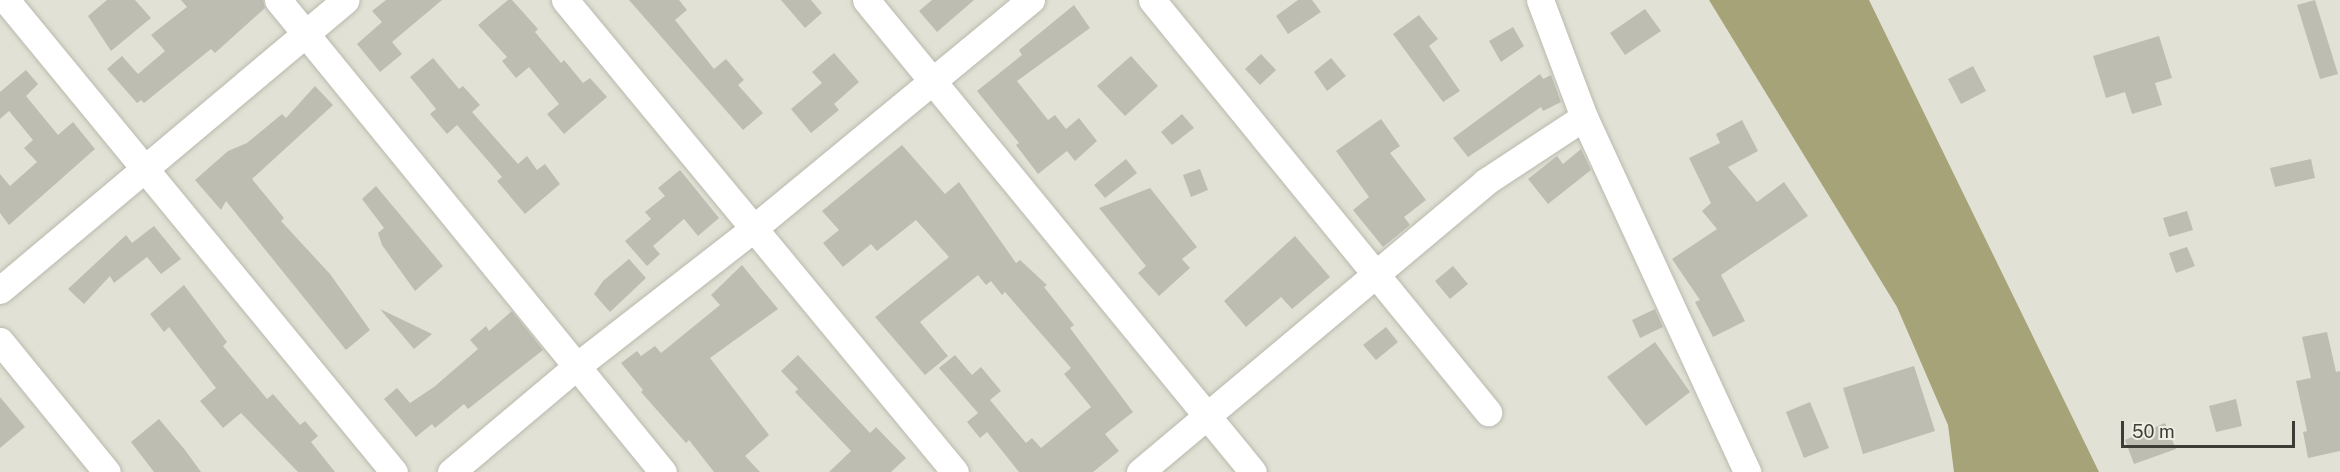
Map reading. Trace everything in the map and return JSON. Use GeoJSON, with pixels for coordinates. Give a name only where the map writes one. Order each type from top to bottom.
{"type":"FeatureCollection","features":[{"type":"Feature","properties":{"kind":"street"},"geometry":{"type":"LineString","coordinates":[[6,0],[394,472]]}},
{"type":"Feature","properties":{"kind":"street"},"geometry":{"type":"LineString","coordinates":[[278,0],[663,472]]}},
{"type":"Feature","properties":{"kind":"street"},"geometry":{"type":"LineString","coordinates":[[0,290],[346,0]]}},
{"type":"Feature","properties":{"kind":"street"},"geometry":{"type":"LineString","coordinates":[[565,0],[955,472]]}},
{"type":"Feature","properties":{"kind":"street"},"geometry":{"type":"LineString","coordinates":[[866,0],[1253,472]]}},
{"type":"Feature","properties":{"kind":"street"},"geometry":{"type":"LineString","coordinates":[[451,472],[577,366],[754,228],[1031,0]]}},
{"type":"Feature","properties":{"kind":"street"},"geometry":{"type":"LineString","coordinates":[[1152,0],[1488,412]]}},
{"type":"Feature","properties":{"kind":"street"},"geometry":{"type":"LineString","coordinates":[[1540,0],[1584,117],[1748,472]]}},
{"type":"Feature","properties":{"kind":"street"},"geometry":{"type":"LineString","coordinates":[[1140,472],[1485,182],[1584,117]]}},
{"type":"Feature","properties":{"kind":"street"},"geometry":{"type":"LineString","coordinates":[[0,341],[107,472]]}},
{"type":"Feature","properties":{"kind":"shaded area"},"geometry":{"type":"Polygon","coordinates":[[[1709,0],[1869,0],[2099,472],[1954,472],[1948,425],[1897,307],[1709,0]]]}},
{"type":"Feature","properties":{"kind":"building"},"geometry":{"type":"Polygon","coordinates":[[[107,0],[135,0],[151,18],[111,51],[88,16],[107,0]]]}},
{"type":"Feature","properties":{"kind":"building"},"geometry":{"type":"Polygon","coordinates":[[[181,0],[263,0],[265,8],[215,53],[211,49],[144,103],[141,100],[137,103],[107,69],[122,56],[138,74],[165,51],[151,35],[187,7],[181,0]]]}},
{"type":"Feature","properties":{"kind":"building"},"geometry":{"type":"Polygon","coordinates":[[[386,0],[442,0],[392,42],[402,54],[380,72],[357,44],[382,22],[372,11],[386,0]]]}},
{"type":"Feature","properties":{"kind":"building"},"geometry":{"type":"Polygon","coordinates":[[[508,0],[512,0],[538,29],[535,32],[561,63],[564,60],[583,83],[590,78],[607,97],[564,134],[547,114],[559,104],[529,67],[516,78],[502,61],[507,57],[478,25],[508,0]]]}},
{"type":"Feature","properties":{"kind":"building"},"geometry":{"type":"Polygon","coordinates":[[[629,0],[679,0],[687,10],[675,20],[714,69],[726,59],[744,80],[738,85],[763,113],[743,130],[629,0]]]}},
{"type":"Feature","properties":{"kind":"building"},"geometry":{"type":"Polygon","coordinates":[[[781,0],[811,0],[822,13],[805,28],[781,0]]]}},
{"type":"Feature","properties":{"kind":"building"},"geometry":{"type":"Polygon","coordinates":[[[932,0],[974,0],[937,32],[919,11],[932,0]]]}},
{"type":"Feature","properties":{"kind":"building"},"geometry":{"type":"Polygon","coordinates":[[[1298,0],[1312,0],[1321,12],[1288,34],[1276,16],[1298,0]]]}},
{"type":"Feature","properties":{"kind":"building"},"geometry":{"type":"Polygon","coordinates":[[[2315,0],[2338,74],[2320,79],[2297,5],[2315,0]]]}},
{"type":"Feature","properties":{"kind":"building"},"geometry":{"type":"Polygon","coordinates":[[[1074,5],[1090,28],[1017,81],[1048,120],[1055,115],[1066,129],[1079,118],[1097,141],[1075,161],[1067,151],[1038,174],[1016,145],[1019,143],[977,91],[1022,55],[1019,50],[1074,5]]]}},
{"type":"Feature","properties":{"kind":"building"},"geometry":{"type":"Polygon","coordinates":[[[1645,9],[1661,31],[1625,55],[1610,33],[1645,9]]]}},
{"type":"Feature","properties":{"kind":"building"},"geometry":{"type":"Polygon","coordinates":[[[1419,15],[1438,39],[1429,46],[1460,91],[1443,102],[1393,34],[1419,15]]]}},
{"type":"Feature","properties":{"kind":"building"},"geometry":{"type":"Polygon","coordinates":[[[1513,27],[1524,46],[1501,62],[1489,41],[1513,27]]]}},
{"type":"Feature","properties":{"kind":"building"},"geometry":{"type":"Polygon","coordinates":[[[2159,36],[2172,78],[2155,83],[2162,105],[2132,114],[2125,92],[2106,98],[2093,56],[2159,36]]]}},
{"type":"Feature","properties":{"kind":"building"},"geometry":{"type":"Polygon","coordinates":[[[834,53],[859,82],[834,104],[839,110],[811,133],[791,109],[822,83],[812,72],[834,53]]]}},
{"type":"Feature","properties":{"kind":"building"},"geometry":{"type":"Polygon","coordinates":[[[1261,54],[1276,70],[1260,85],[1245,69],[1261,54]]]}},
{"type":"Feature","properties":{"kind":"building"},"geometry":{"type":"Polygon","coordinates":[[[1131,56],[1158,86],[1125,116],[1097,86],[1131,56]]]}},
{"type":"Feature","properties":{"kind":"building"},"geometry":{"type":"Polygon","coordinates":[[[433,58],[459,89],[463,86],[480,105],[472,112],[518,164],[527,156],[537,170],[545,164],[560,184],[525,214],[497,181],[502,177],[457,125],[447,134],[430,114],[436,109],[410,77],[433,58]]]}},
{"type":"Feature","properties":{"kind":"building"},"geometry":{"type":"Polygon","coordinates":[[[1331,58],[1346,76],[1327,91],[1314,72],[1331,58]]]}},
{"type":"Feature","properties":{"kind":"building"},"geometry":{"type":"Polygon","coordinates":[[[1973,66],[1986,91],[1961,104],[1948,79],[1973,66]]]}},
{"type":"Feature","properties":{"kind":"building"},"geometry":{"type":"Polygon","coordinates":[[[26,70],[38,84],[26,96],[58,135],[73,122],[95,149],[9,225],[0,213],[0,174],[10,186],[37,162],[24,148],[33,140],[9,111],[0,119],[0,92],[26,70]]]}},
{"type":"Feature","properties":{"kind":"building"},"geometry":{"type":"Polygon","coordinates":[[[1540,74],[1543,79],[1551,75],[1561,102],[1543,111],[1541,107],[1468,157],[1453,138],[1540,74]]]}},
{"type":"Feature","properties":{"kind":"building"},"geometry":{"type":"Polygon","coordinates":[[[315,86],[333,105],[252,179],[284,218],[281,221],[330,274],[370,330],[346,350],[226,201],[221,210],[195,180],[228,151],[247,143],[282,114],[286,118],[315,86]]]}},
{"type":"Feature","properties":{"kind":"building"},"geometry":{"type":"Polygon","coordinates":[[[1182,114],[1194,128],[1172,145],[1161,132],[1182,114]]]}},
{"type":"Feature","properties":{"kind":"building"},"geometry":{"type":"Polygon","coordinates":[[[1381,119],[1400,146],[1390,153],[1426,200],[1404,217],[1410,225],[1383,247],[1353,210],[1369,197],[1336,151],[1381,119]]]}},
{"type":"Feature","properties":{"kind":"building"},"geometry":{"type":"Polygon","coordinates":[[[1742,120],[1758,151],[1728,167],[1757,202],[1784,182],[1808,216],[1721,275],[1745,321],[1713,337],[1695,302],[1700,300],[1672,259],[1717,229],[1702,211],[1711,203],[1689,158],[1720,143],[1716,134],[1742,120]]]}},
{"type":"Feature","properties":{"kind":"building"},"geometry":{"type":"Polygon","coordinates":[[[902,145],[945,194],[959,182],[1016,263],[1020,260],[1047,285],[1044,287],[1074,325],[1070,328],[1133,412],[1105,434],[1119,451],[1093,472],[1019,472],[987,432],[980,438],[967,422],[978,413],[939,368],[955,355],[972,375],[981,367],[1001,391],[990,400],[1026,443],[1032,438],[1041,448],[1091,407],[1064,374],[1071,368],[1005,292],[1002,295],[991,281],[986,285],[978,275],[920,322],[948,356],[925,375],[875,317],[949,257],[916,220],[877,251],[871,244],[843,267],[823,243],[839,230],[822,211],[902,145]]]}},
{"type":"Feature","properties":{"kind":"building"},"geometry":{"type":"Polygon","coordinates":[[[1581,149],[1591,170],[1548,204],[1528,179],[1557,156],[1563,164],[1581,149]]]}},
{"type":"Feature","properties":{"kind":"building"},"geometry":{"type":"Polygon","coordinates":[[[1126,159],[1137,173],[1105,198],[1094,185],[1126,159]]]}},
{"type":"Feature","properties":{"kind":"building"},"geometry":{"type":"Polygon","coordinates":[[[2311,159],[2315,178],[2275,187],[2270,168],[2311,159]]]}},
{"type":"Feature","properties":{"kind":"building"},"geometry":{"type":"Polygon","coordinates":[[[1200,169],[1208,190],[1191,197],[1183,175],[1200,169]]]}},
{"type":"Feature","properties":{"kind":"building"},"geometry":{"type":"Polygon","coordinates":[[[680,170],[719,218],[698,236],[684,219],[653,246],[660,254],[647,266],[625,241],[651,219],[645,212],[665,196],[658,188],[680,170]]]}},
{"type":"Feature","properties":{"kind":"building"},"geometry":{"type":"Polygon","coordinates":[[[376,186],[443,266],[415,291],[382,245],[378,233],[384,228],[362,199],[376,186]]]}},
{"type":"Feature","properties":{"kind":"building"},"geometry":{"type":"Polygon","coordinates":[[[1150,188],[1197,247],[1182,259],[1190,268],[1159,296],[1138,273],[1146,266],[1099,208],[1150,188]]]}},
{"type":"Feature","properties":{"kind":"building"},"geometry":{"type":"Polygon","coordinates":[[[2187,211],[2193,230],[2169,237],[2163,218],[2187,211]]]}},
{"type":"Feature","properties":{"kind":"building"},"geometry":{"type":"Polygon","coordinates":[[[154,226],[181,259],[161,274],[147,257],[114,283],[110,276],[84,304],[68,289],[126,235],[132,243],[154,226]]]}},
{"type":"Feature","properties":{"kind":"building"},"geometry":{"type":"Polygon","coordinates":[[[1295,236],[1330,277],[1292,309],[1281,297],[1246,327],[1224,301],[1295,236]]]}},
{"type":"Feature","properties":{"kind":"building"},"geometry":{"type":"Polygon","coordinates":[[[2187,247],[2195,266],[2176,273],[2169,253],[2187,247]]]}},
{"type":"Feature","properties":{"kind":"building"},"geometry":{"type":"Polygon","coordinates":[[[629,259],[646,278],[610,312],[594,294],[603,281],[629,259]]]}},
{"type":"Feature","properties":{"kind":"building"},"geometry":{"type":"Polygon","coordinates":[[[742,265],[778,309],[710,358],[769,435],[745,456],[760,472],[714,472],[689,440],[686,443],[641,392],[643,390],[621,363],[637,351],[641,356],[655,346],[661,353],[720,305],[711,295],[742,265]]]}},
{"type":"Feature","properties":{"kind":"building"},"geometry":{"type":"Polygon","coordinates":[[[1453,266],[1468,284],[1450,299],[1435,281],[1453,266]]]}},
{"type":"Feature","properties":{"kind":"building"},"geometry":{"type":"Polygon","coordinates":[[[184,285],[227,342],[223,346],[267,399],[273,394],[300,425],[305,421],[318,436],[311,442],[335,472],[298,472],[241,413],[223,428],[200,401],[216,388],[169,327],[164,332],[150,314],[184,285]]]}},
{"type":"Feature","properties":{"kind":"building"},"geometry":{"type":"Polygon","coordinates":[[[380,309],[432,334],[414,349],[380,309]]]}},
{"type":"Feature","properties":{"kind":"building"},"geometry":{"type":"Polygon","coordinates":[[[1655,309],[1663,327],[1640,338],[1632,320],[1655,309]]]}},
{"type":"Feature","properties":{"kind":"building"},"geometry":{"type":"Polygon","coordinates":[[[512,311],[543,350],[468,409],[464,404],[435,428],[432,424],[416,437],[384,399],[397,388],[410,403],[434,387],[478,349],[470,340],[486,326],[489,331],[512,311]]]}},
{"type":"Feature","properties":{"kind":"building"},"geometry":{"type":"Polygon","coordinates":[[[1386,327],[1398,342],[1376,360],[1363,345],[1386,327]]]}},
{"type":"Feature","properties":{"kind":"building"},"geometry":{"type":"Polygon","coordinates":[[[2327,332],[2336,372],[2340,371],[2340,451],[2308,458],[2303,432],[2307,431],[2296,381],[2311,378],[2302,337],[2327,332]]]}},
{"type":"Feature","properties":{"kind":"building"},"geometry":{"type":"Polygon","coordinates":[[[1655,342],[1690,392],[1646,426],[1607,377],[1655,342]]]}},
{"type":"Feature","properties":{"kind":"building"},"geometry":{"type":"Polygon","coordinates":[[[798,355],[870,433],[876,427],[906,458],[891,472],[829,472],[851,451],[795,392],[798,389],[781,371],[798,355]]]}},
{"type":"Feature","properties":{"kind":"building"},"geometry":{"type":"Polygon","coordinates":[[[1914,366],[1935,431],[1863,454],[1843,388],[1914,366]]]}},
{"type":"Feature","properties":{"kind":"building"},"geometry":{"type":"Polygon","coordinates":[[[0,397],[25,427],[0,448],[0,397]]]}},
{"type":"Feature","properties":{"kind":"building"},"geometry":{"type":"Polygon","coordinates":[[[2236,399],[2242,426],[2216,432],[2209,406],[2236,399]]]}},
{"type":"Feature","properties":{"kind":"building"},"geometry":{"type":"Polygon","coordinates":[[[1810,402],[1829,448],[1804,458],[1786,412],[1810,402]]]}},
{"type":"Feature","properties":{"kind":"building"},"geometry":{"type":"Polygon","coordinates":[[[159,419],[201,472],[154,472],[131,442],[159,419]]]}},
{"type":"Feature","properties":{"kind":"building"},"geometry":{"type":"Polygon","coordinates":[[[2165,423],[2176,449],[2134,464],[2125,440],[2165,423]]]}}]}
